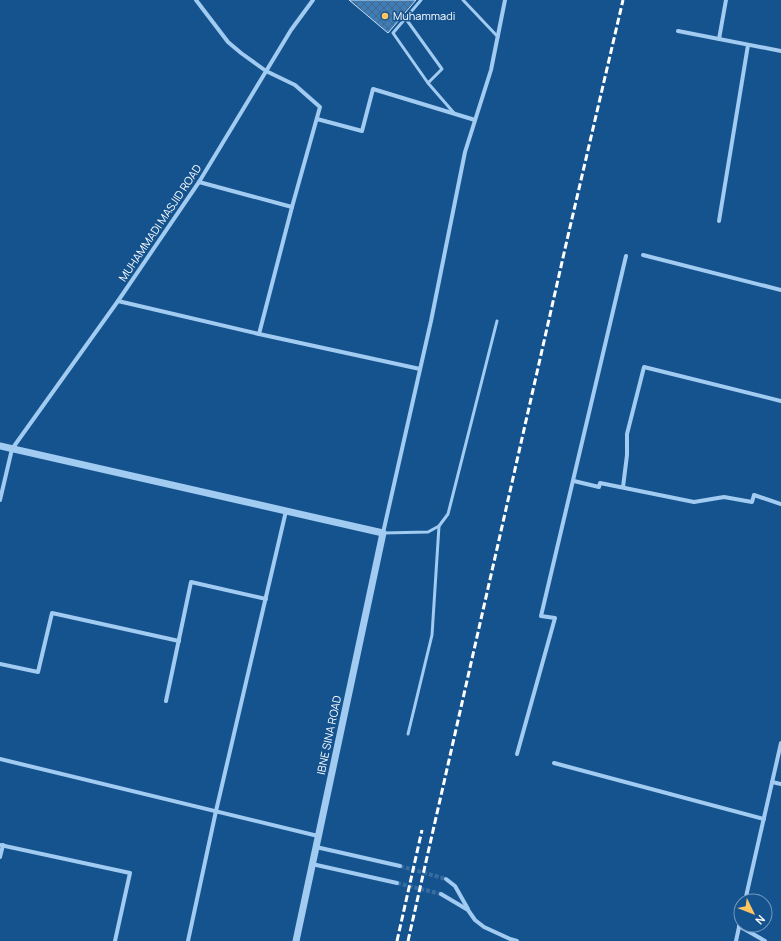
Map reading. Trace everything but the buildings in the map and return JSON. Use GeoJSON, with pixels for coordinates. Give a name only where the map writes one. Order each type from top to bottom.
{"type":"FeatureCollection","features":[{"type":"Feature","properties":{"kind":"street"},"geometry":{"type":"LineString","coordinates":[[196,0],[228,42],[266,71],[295,85],[320,107],[259,334]]}},
{"type":"Feature","properties":{"kind":"street","name":"MUHAMMADI MASJID ROAD"},"geometry":{"type":"LineString","coordinates":[[12,449],[118,301],[199,182],[290,30],[313,0]]}},
{"type":"Feature","properties":{"kind":"street"},"geometry":{"type":"LineString","coordinates":[[0,446],[383,533],[420,369],[465,152],[491,70],[505,0]]}},
{"type":"Feature","properties":{"kind":"street"},"geometry":{"type":"LineString","coordinates":[[719,39],[726,0]]}},
{"type":"Feature","properties":{"kind":"street"},"geometry":{"type":"LineString","coordinates":[[678,31],[781,51]]}},
{"type":"Feature","properties":{"kind":"street"},"geometry":{"type":"LineString","coordinates":[[718,221],[748,45]]}},
{"type":"Feature","properties":{"kind":"street"},"geometry":{"type":"LineString","coordinates":[[317,120],[362,131],[373,89],[475,120]]}},
{"type":"Feature","properties":{"kind":"street"},"geometry":{"type":"LineString","coordinates":[[199,182],[292,207]]}},
{"type":"Feature","properties":{"kind":"street"},"geometry":{"type":"LineString","coordinates":[[643,255],[781,290]]}},
{"type":"Feature","properties":{"kind":"street"},"geometry":{"type":"LineString","coordinates":[[517,754],[555,618],[541,616],[626,256]]}},
{"type":"Feature","properties":{"kind":"street"},"geometry":{"type":"LineString","coordinates":[[118,301],[259,334],[420,369]]}},
{"type":"Feature","properties":{"kind":"street"},"geometry":{"type":"LineString","coordinates":[[623,487],[627,455],[627,434],[644,367],[781,401]]}},
{"type":"Feature","properties":{"kind":"street"},"geometry":{"type":"LineString","coordinates":[[0,500],[12,449]]}},
{"type":"Feature","properties":{"kind":"street"},"geometry":{"type":"LineString","coordinates":[[574,481],[598,487],[600,482],[694,502],[724,497],[752,502],[754,495],[781,504]]}},
{"type":"Feature","properties":{"kind":"street"},"geometry":{"type":"LineString","coordinates":[[188,941],[216,811],[286,511]]}},
{"type":"Feature","properties":{"kind":"street","name":"IBNE SINA ROAD"},"geometry":{"type":"LineString","coordinates":[[296,941],[383,533]]}},
{"type":"Feature","properties":{"kind":"street"},"geometry":{"type":"LineString","coordinates":[[166,701],[191,582],[266,598]]}},
{"type":"Feature","properties":{"kind":"street"},"geometry":{"type":"LineString","coordinates":[[0,664],[38,672],[52,613],[179,641]]}},
{"type":"Feature","properties":{"kind":"street"},"geometry":{"type":"LineString","coordinates":[[747,893],[781,743]]}},
{"type":"Feature","properties":{"kind":"street"},"geometry":{"type":"LineString","coordinates":[[0,759],[318,836]]}},
{"type":"Feature","properties":{"kind":"street"},"geometry":{"type":"LineString","coordinates":[[554,763],[764,819]]}},
{"type":"Feature","properties":{"kind":"street"},"geometry":{"type":"LineString","coordinates":[[772,782],[781,784]]}},
{"type":"Feature","properties":{"kind":"street"},"geometry":{"type":"LineString","coordinates":[[0,857],[1,845],[130,873],[115,941]]}},
{"type":"Feature","properties":{"kind":"street"},"geometry":{"type":"LineString","coordinates":[[316,847],[400,866]]}},
{"type":"Feature","properties":{"kind":"street"},"geometry":{"type":"LineString","coordinates":[[312,864],[396,883]]}},
{"type":"Feature","properties":{"kind":"street"},"geometry":{"type":"LineString","coordinates":[[446,878],[455,886],[475,920],[484,927],[517,941]]}},
{"type":"Feature","properties":{"kind":"street"},"geometry":{"type":"LineString","coordinates":[[441,894],[468,910]]}},
{"type":"Feature","properties":{"kind":"street"},"geometry":{"type":"LineString","coordinates":[[751,933],[765,941]]}},
{"type":"Feature","properties":{"kind":"lane"},"geometry":{"type":"LineString","coordinates":[[421,0],[393,33],[428,83],[454,114]]}},
{"type":"Feature","properties":{"kind":"lane"},"geometry":{"type":"LineString","coordinates":[[463,0],[498,37]]}},
{"type":"Feature","properties":{"kind":"lane"},"geometry":{"type":"LineString","coordinates":[[406,19],[442,69],[428,83]]}},
{"type":"Feature","properties":{"kind":"lane"},"geometry":{"type":"LineString","coordinates":[[383,533],[428,532],[439,526],[448,514],[498,321]]}},
{"type":"Feature","properties":{"kind":"lane"},"geometry":{"type":"LineString","coordinates":[[408,734],[432,635],[439,526]]}},
{"type":"Feature","properties":{"kind":"tunnel"},"geometry":{"type":"LineString","coordinates":[[400,866],[446,879]]}},
{"type":"Feature","properties":{"kind":"tunnel"},"geometry":{"type":"LineString","coordinates":[[397,883],[441,894]]}},
{"type":"Feature","properties":{"kind":"railway"},"geometry":{"type":"LineString","coordinates":[[408,941],[623,0]]}},
{"type":"Feature","properties":{"kind":"railway"},"geometry":{"type":"LineString","coordinates":[[397,941],[422,830]]}},
{"type":"Feature","properties":{"kind":"place","name":"Muhammadi"},"geometry":{"type":"Point","coordinates":[385,16]}}]}
